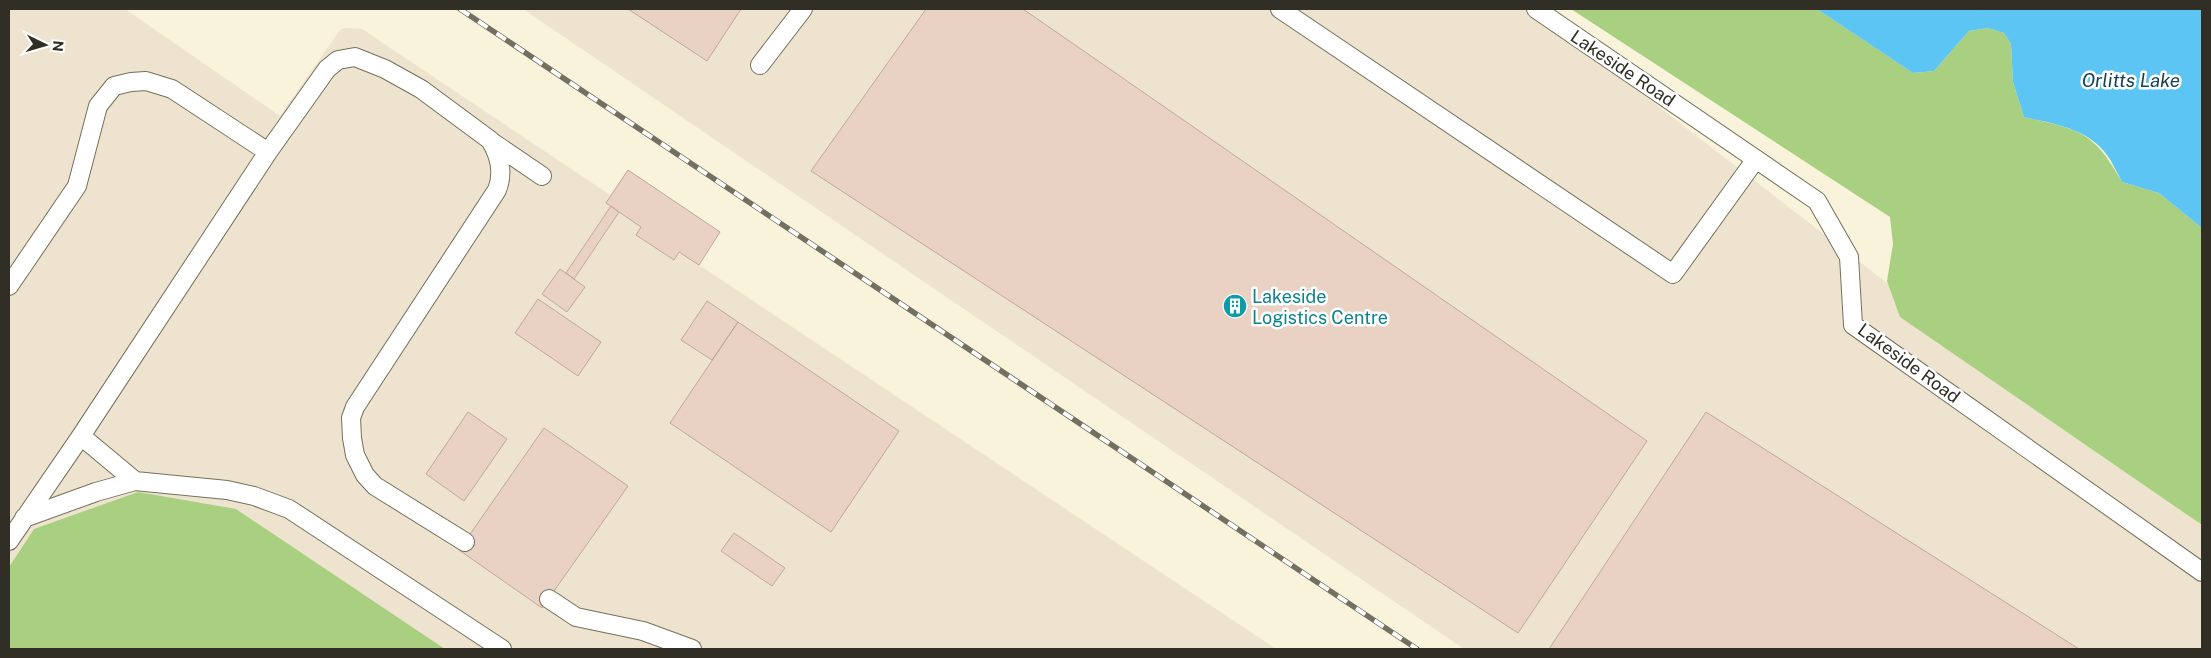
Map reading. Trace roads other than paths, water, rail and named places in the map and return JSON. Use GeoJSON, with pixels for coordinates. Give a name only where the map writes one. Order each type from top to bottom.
{"type":"FeatureCollection","features":[{"type":"Feature","properties":{"kind":"lane"},"geometry":{"type":"LineString","coordinates":[[760,65],[803,9]]}},
{"type":"Feature","properties":{"kind":"lane"},"geometry":{"type":"LineString","coordinates":[[1280,9],[1673,274],[1756,159]]}},
{"type":"Feature","properties":{"kind":"lane","name":"Lakeside Road"},"geometry":{"type":"LineString","coordinates":[[1536,9],[1817,201],[1849,256],[1853,325],[2202,572]]}},
{"type":"Feature","properties":{"kind":"lane"},"geometry":{"type":"LineString","coordinates":[[9,541],[82,436],[268,152],[327,69],[338,60],[355,57],[385,69],[421,89],[542,176]]}},
{"type":"Feature","properties":{"kind":"lane"},"geometry":{"type":"LineString","coordinates":[[9,286],[76,186],[98,106],[114,86],[146,81],[172,89],[268,152]]}},
{"type":"Feature","properties":{"kind":"lane"},"geometry":{"type":"LineString","coordinates":[[465,542],[370,481],[355,456],[351,418],[355,407],[497,190],[501,164],[497,151],[490,140]]}},
{"type":"Feature","properties":{"kind":"lane"},"geometry":{"type":"LineString","coordinates":[[82,436],[135,481]]}},
{"type":"Feature","properties":{"kind":"lane"},"geometry":{"type":"LineString","coordinates":[[24,518],[96,492],[135,481],[227,490],[254,496],[289,509],[502,649]]}},
{"type":"Feature","properties":{"kind":"lane"},"geometry":{"type":"LineString","coordinates":[[549,599],[576,616],[643,631],[692,649]]}},
{"type":"Feature","properties":{"kind":"water","name":"Orlitts Lake"},"geometry":{"type":"Polygon","coordinates":[[[1817,9],[2202,9],[2202,228],[2159,193],[2122,182],[2107,155],[2090,139],[2069,128],[2024,117],[2013,82],[2011,44],[2004,33],[1988,28],[1969,31],[1934,71],[1913,73],[1817,9]]]}},
{"type":"Feature","properties":{"kind":"railway"},"geometry":{"type":"LineString","coordinates":[[460,9],[1417,649]]}},
{"type":"Feature","properties":{"kind":"place","name":"Lakeside Logistics Centre"},"geometry":{"type":"Point","coordinates":[1235,306]}}]}
